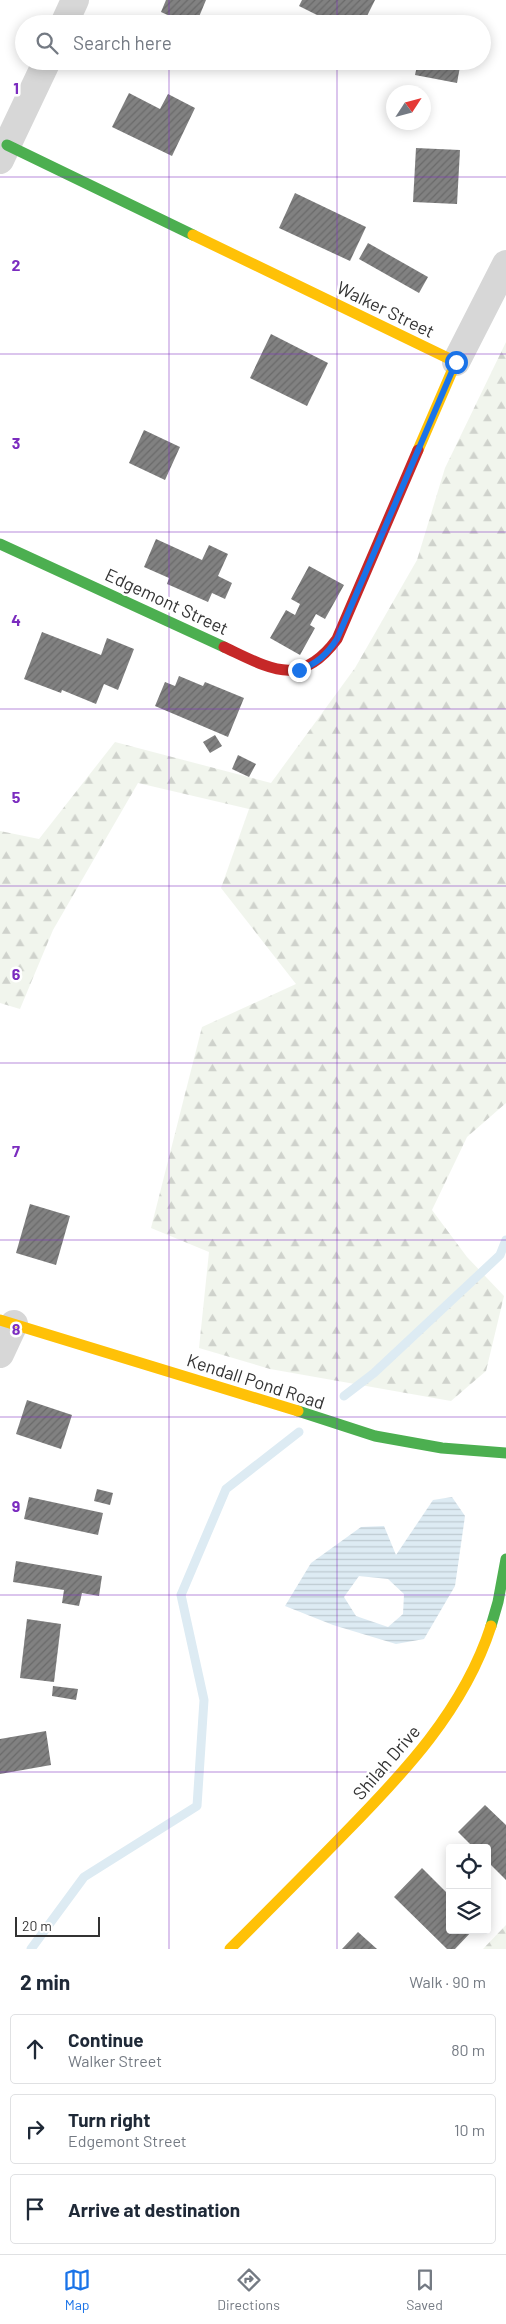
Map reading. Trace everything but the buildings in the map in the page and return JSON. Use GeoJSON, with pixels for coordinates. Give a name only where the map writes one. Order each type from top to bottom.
{"type":"FeatureCollection","features":[{"type":"Feature","properties":{"kind":"street"},"geometry":{"type":"LineString","coordinates":[[68,15],[75,0]]}},
{"type":"Feature","properties":{"kind":"street"},"geometry":{"type":"LineString","coordinates":[[4,153],[42,70]]}},
{"type":"Feature","properties":{"kind":"street","name":"Walker Street"},"geometry":{"type":"LineString","coordinates":[[4,153],[456,362]]}},
{"type":"Feature","properties":{"kind":"street"},"geometry":{"type":"LineString","coordinates":[[456,362],[506,264]]}},
{"type":"Feature","properties":{"kind":"street","name":"Edgemont Street"},"geometry":{"type":"LineString","coordinates":[[0,544],[269,668],[299,670],[311,666],[321,659],[337,639],[456,362]]}},
{"type":"Feature","properties":{"kind":"street"},"geometry":{"type":"LineString","coordinates":[[0,1354],[7,1322]]}},
{"type":"Feature","properties":{"kind":"street","name":"Kendall Pond Road"},"geometry":{"type":"LineString","coordinates":[[7,1322],[375,1436],[442,1448],[506,1453]]}},
{"type":"Feature","properties":{"kind":"street","name":"Shilah Drive"},"geometry":{"type":"LineString","coordinates":[[230,1949],[387,1790],[436,1732],[458,1699],[490,1634],[498,1604],[506,1559]]}},
{"type":"Feature","properties":{"kind":"green space"},"geometry":{"type":"Polygon","coordinates":[[[506,342],[506,1103],[467,1137],[432,1210],[467,1257],[504,1296],[486,1371],[451,1401],[270,1369],[199,1348],[209,1252],[151,1228],[202,1027],[296,984],[221,888],[249,809],[138,783],[53,930],[20,1009],[0,1003],[0,831],[39,839],[115,742],[271,783],[355,668],[417,560],[445,468],[506,342]]]}},
{"type":"Feature","properties":{"kind":"green space"},"geometry":{"type":"Polygon","coordinates":[[[506,1925],[506,1949],[483,1949],[506,1925]]]}},
{"type":"Feature","properties":{"kind":"shaded area"},"geometry":{"type":"Polygon","coordinates":[[[452,1497],[465,1516],[455,1586],[424,1639],[396,1644],[333,1625],[285,1606],[311,1563],[361,1527],[384,1526],[396,1555],[433,1500],[452,1497]],[[359,1576],[344,1597],[356,1616],[388,1627],[403,1614],[404,1594],[388,1579],[359,1576]]]}},
{"type":"Feature","properties":{"kind":"waterway"},"geometry":{"type":"LineString","coordinates":[[344,1396],[374,1373],[500,1255],[506,1240]]}},
{"type":"Feature","properties":{"kind":"waterway"},"geometry":{"type":"LineString","coordinates":[[31,1949],[84,1877],[197,1806],[204,1700],[181,1595],[226,1489],[299,1432]]}},
{"type":"Feature","properties":{"kind":"traffic: fast"},"geometry":{"type":"LineString","coordinates":[[7,145],[193,235]]}},
{"type":"Feature","properties":{"kind":"traffic: fast"},"geometry":{"type":"LineString","coordinates":[[0,544],[224,647]]}},
{"type":"Feature","properties":{"kind":"traffic: fast"},"geometry":{"type":"LineString","coordinates":[[298,1411],[375,1436],[442,1448],[506,1453]]}},
{"type":"Feature","properties":{"kind":"traffic: fast"},"geometry":{"type":"LineString","coordinates":[[491,1626],[498,1602],[506,1559]]}},
{"type":"Feature","properties":{"kind":"traffic: slow"},"geometry":{"type":"LineString","coordinates":[[193,235],[456,362],[418,450]]}},
{"type":"Feature","properties":{"kind":"traffic: slow"},"geometry":{"type":"LineString","coordinates":[[0,1320],[298,1411]]}},
{"type":"Feature","properties":{"kind":"traffic: slow"},"geometry":{"type":"LineString","coordinates":[[230,1949],[365,1812],[409,1764],[448,1713],[465,1686],[491,1626]]}},
{"type":"Feature","properties":{"kind":"traffic: jam"},"geometry":{"type":"LineString","coordinates":[[224,647],[256,662],[284,670],[297,669],[310,664],[323,655],[337,639],[418,450]]}},
{"type":"Feature","properties":{"kind":"route"},"geometry":{"type":"LineString","coordinates":[[299,670],[311,666],[321,659],[337,639],[456,362]]}}]}
